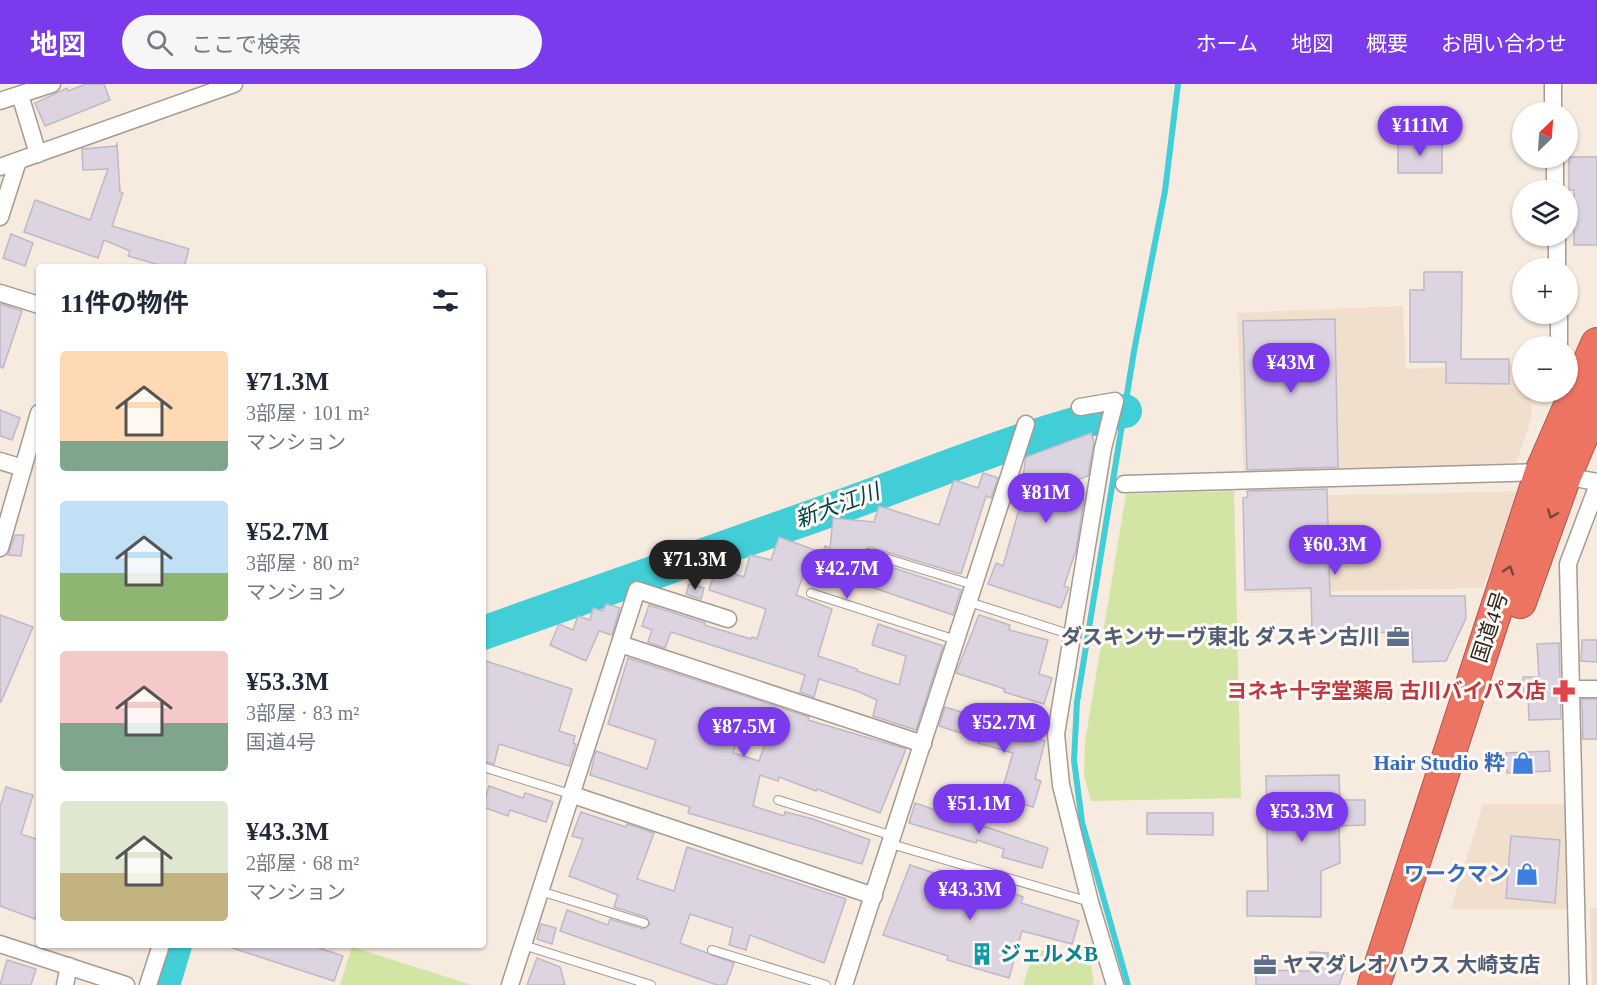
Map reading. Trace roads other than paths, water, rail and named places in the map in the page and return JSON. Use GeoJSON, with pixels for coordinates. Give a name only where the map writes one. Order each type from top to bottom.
{"type":"FeatureCollection","features":[{"type":"Feature","properties":{"kind":"highway","name":"国道4号"},"geometry":{"type":"LineString","coordinates":[[1396,985],[1553,474],[1583,358]]}},
{"type":"Feature","properties":{"kind":"highway","name":"国道4号"},"geometry":{"type":"LineString","coordinates":[[1374,985],[1553,474],[1597,401]]}},
{"type":"Feature","properties":{"kind":"street"},"geometry":{"type":"LineString","coordinates":[[0,101],[52,84]]}},
{"type":"Feature","properties":{"kind":"street"},"geometry":{"type":"LineString","coordinates":[[0,167],[234,84]]}},
{"type":"Feature","properties":{"kind":"street"},"geometry":{"type":"LineString","coordinates":[[1553,84],[1553,102]]}},
{"type":"Feature","properties":{"kind":"street"},"geometry":{"type":"LineString","coordinates":[[20,95],[38,154]]}},
{"type":"Feature","properties":{"kind":"street"},"geometry":{"type":"LineString","coordinates":[[0,217],[18,161]]}},
{"type":"Feature","properties":{"kind":"street"},"geometry":{"type":"LineString","coordinates":[[0,293],[36,304]]}},
{"type":"Feature","properties":{"kind":"street"},"geometry":{"type":"LineString","coordinates":[[1080,407],[1107,402],[1103,448],[1056,734],[1061,785],[1090,902],[1115,985]]}},
{"type":"Feature","properties":{"kind":"street"},"geometry":{"type":"LineString","coordinates":[[844,985],[1025,425]]}},
{"type":"Feature","properties":{"kind":"street"},"geometry":{"type":"LineString","coordinates":[[0,548],[23,468],[34,443]]}},
{"type":"Feature","properties":{"kind":"street"},"geometry":{"type":"LineString","coordinates":[[0,462],[23,468]]}},
{"type":"Feature","properties":{"kind":"street"},"geometry":{"type":"LineString","coordinates":[[1124,484],[1553,474],[1597,482]]}},
{"type":"Feature","properties":{"kind":"street"},"geometry":{"type":"LineString","coordinates":[[1578,985],[1568,564],[1597,487]]}},
{"type":"Feature","properties":{"kind":"street"},"geometry":{"type":"LineString","coordinates":[[510,985],[637,590],[728,619]]}},
{"type":"Feature","properties":{"kind":"street"},"geometry":{"type":"LineString","coordinates":[[620,644],[923,744]]}},
{"type":"Feature","properties":{"kind":"street"},"geometry":{"type":"LineString","coordinates":[[1571,689],[1597,689]]}},
{"type":"Feature","properties":{"kind":"street"},"geometry":{"type":"LineString","coordinates":[[570,794],[874,896]]}},
{"type":"Feature","properties":{"kind":"street"},"geometry":{"type":"LineString","coordinates":[[0,944],[43,951],[73,968],[126,985]]}},
{"type":"Feature","properties":{"kind":"street"},"geometry":{"type":"LineString","coordinates":[[148,985],[160,948]]}},
{"type":"Feature","properties":{"kind":"street"},"geometry":{"type":"LineString","coordinates":[[65,985],[73,968]]}},
{"type":"Feature","properties":{"kind":"lane"},"geometry":{"type":"LineString","coordinates":[[868,553],[974,585]]}},
{"type":"Feature","properties":{"kind":"lane"},"geometry":{"type":"LineString","coordinates":[[811,593],[956,640]]}},
{"type":"Feature","properties":{"kind":"lane"},"geometry":{"type":"LineString","coordinates":[[969,602],[1072,635]]}},
{"type":"Feature","properties":{"kind":"lane"},"geometry":{"type":"LineString","coordinates":[[486,768],[570,794]]}},
{"type":"Feature","properties":{"kind":"lane"},"geometry":{"type":"LineString","coordinates":[[778,800],[892,840],[1090,902]]}},
{"type":"Feature","properties":{"kind":"lane"},"geometry":{"type":"LineString","coordinates":[[540,891],[644,923]]}},
{"type":"Feature","properties":{"kind":"lane"},"geometry":{"type":"LineString","coordinates":[[523,945],[651,985]]}},
{"type":"Feature","properties":{"kind":"lane"},"geometry":{"type":"LineString","coordinates":[[712,950],[826,985]]}},
{"type":"Feature","properties":{"kind":"waterway"},"geometry":{"type":"LineString","coordinates":[[1128,985],[1082,822],[1074,760],[1077,702],[1134,351],[1165,191],[1178,84]]}},
{"type":"Feature","properties":{"kind":"waterway","name":"新大江川"},"geometry":{"type":"LineString","coordinates":[[486,632],[1011,444],[1125,411]]}},
{"type":"Feature","properties":{"kind":"waterway","name":"新大江川"},"geometry":{"type":"LineString","coordinates":[[163,985],[174,948]]}},
{"type":"Feature","properties":{"kind":"place","name":"ダスキンサーヴ東北 ダスキン古川"},"geometry":{"type":"Point","coordinates":[1398,637]}},
{"type":"Feature","properties":{"kind":"place","name":"ヨネキ十字堂薬局 古川バイパス店"},"geometry":{"type":"Point","coordinates":[1564,691]}},
{"type":"Feature","properties":{"kind":"place","name":"Hair Studio 粋"},"geometry":{"type":"Point","coordinates":[1523,763]}},
{"type":"Feature","properties":{"kind":"place","name":"ワークマン"},"geometry":{"type":"Point","coordinates":[1527,874]}},
{"type":"Feature","properties":{"kind":"place","name":"ジェルメB"},"geometry":{"type":"Point","coordinates":[982,954]}},
{"type":"Feature","properties":{"kind":"place","name":"ヤマダレオハウス 大崎支店"},"geometry":{"type":"Point","coordinates":[1265,965]}}]}
